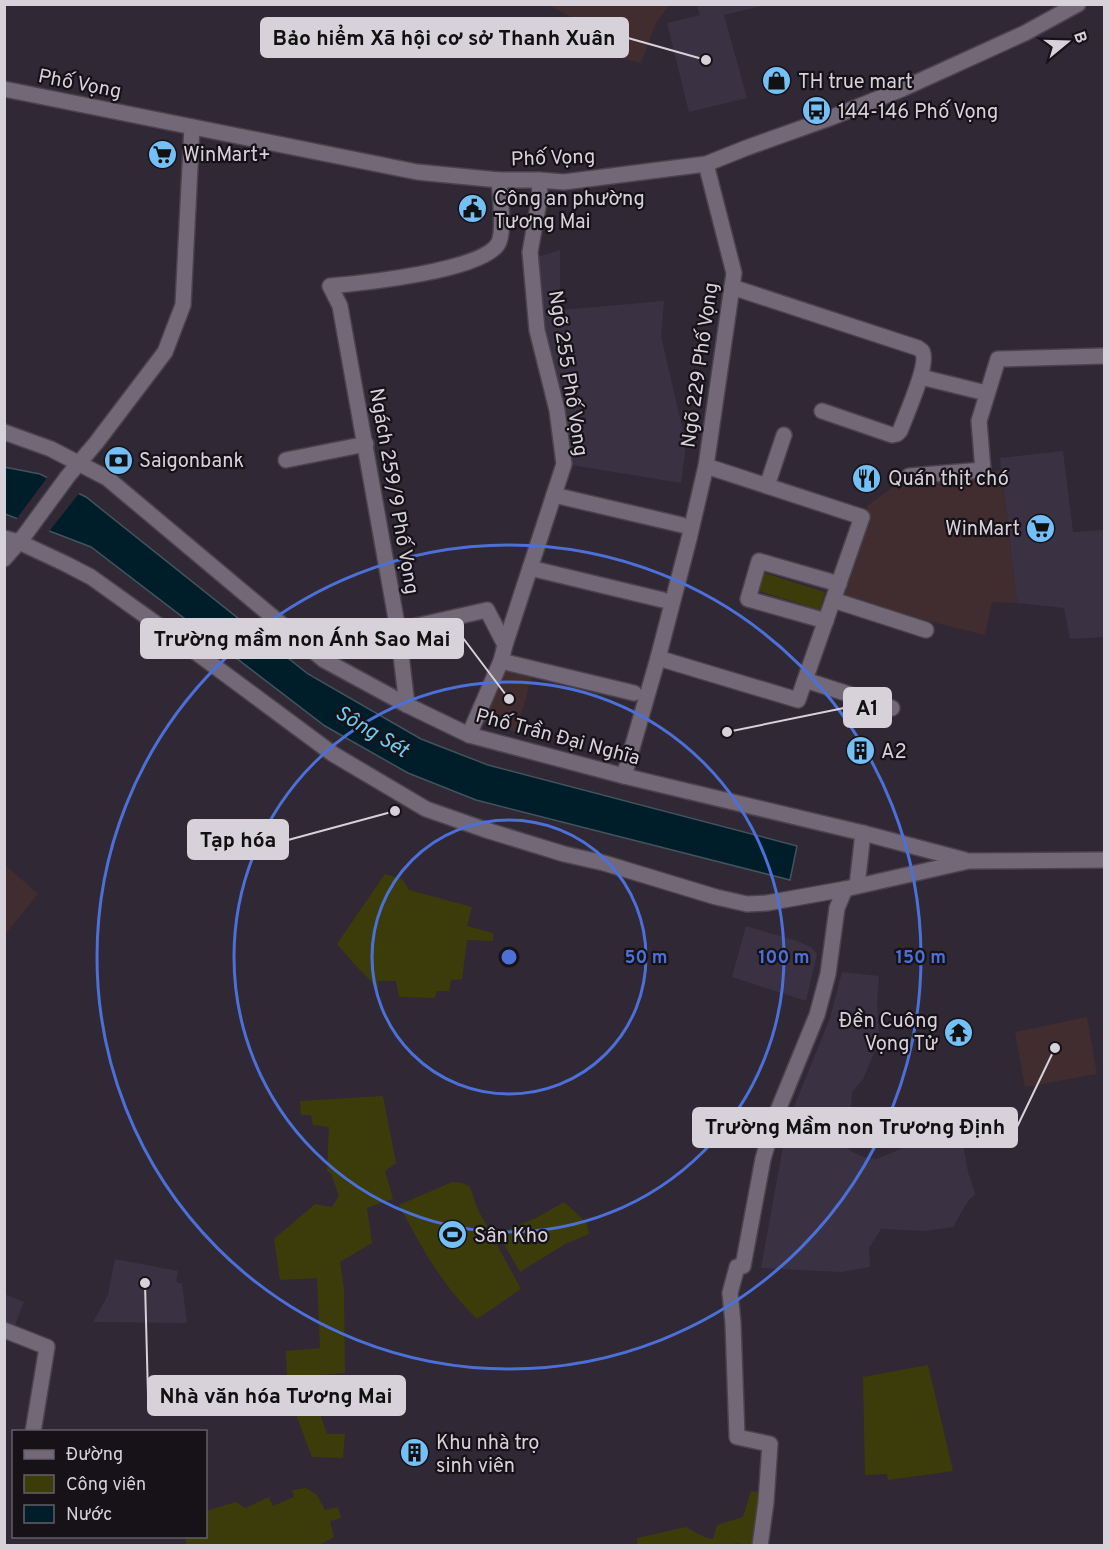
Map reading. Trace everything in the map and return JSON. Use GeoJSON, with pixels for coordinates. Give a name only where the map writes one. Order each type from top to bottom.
{"type":"FeatureCollection","features":[{"type":"Feature","properties":{"kind":"street","name":"Phố Vọng"},"geometry":{"type":"LineString","coordinates":[[4,89],[417,172],[499,180],[564,182],[706,164],[902,89],[1025,33],[1078,4]]}},
{"type":"Feature","properties":{"kind":"street"},"geometry":{"type":"LineString","coordinates":[[4,559],[16,539],[96,443],[165,352],[183,305],[192,127]]}},
{"type":"Feature","properties":{"kind":"street","name":"Ngõ 229 Phố Vọng"},"geometry":{"type":"LineString","coordinates":[[624,776],[658,658],[706,466],[734,273],[706,164]]}},
{"type":"Feature","properties":{"kind":"street","name":"Ngách 259/9 Phố Vọng"},"geometry":{"type":"LineString","coordinates":[[407,705],[398,630],[366,444],[340,306],[330,286],[424,274],[471,261],[490,252],[498,244],[502,233],[499,180]]}},
{"type":"Feature","properties":{"kind":"street","name":"Ngõ 255 Phố Vọng"},"geometry":{"type":"LineString","coordinates":[[470,735],[501,661],[564,464],[558,410],[537,330],[530,252],[540,196],[539,180]]}},
{"type":"Feature","properties":{"kind":"street"},"geometry":{"type":"LineString","coordinates":[[732,287],[922,351],[921,377],[897,434],[892,435],[822,411]]}},
{"type":"Feature","properties":{"kind":"street"},"geometry":{"type":"LineString","coordinates":[[909,476],[983,470],[979,421],[998,359],[1104,356]]}},
{"type":"Feature","properties":{"kind":"street"},"geometry":{"type":"LineString","coordinates":[[921,377],[986,393]]}},
{"type":"Feature","properties":{"kind":"street","name":"Phố Trần Đại Nghĩa"},"geometry":{"type":"LineString","coordinates":[[4,432],[51,449],[107,478],[324,660],[407,705],[470,735],[624,776],[863,833],[969,861]]}},
{"type":"Feature","properties":{"kind":"street"},"geometry":{"type":"LineString","coordinates":[[767,486],[784,435]]}},
{"type":"Feature","properties":{"kind":"street"},"geometry":{"type":"LineString","coordinates":[[286,460],[366,444]]}},
{"type":"Feature","properties":{"kind":"street","name":"Ngõ 229 Phố Vọng"},"geometry":{"type":"LineString","coordinates":[[658,658],[798,700],[862,517],[706,466]]}},
{"type":"Feature","properties":{"kind":"street"},"geometry":{"type":"LineString","coordinates":[[554,495],[682,525]]}},
{"type":"Feature","properties":{"kind":"street","name":"Phố Trần Đại Nghĩa"},"geometry":{"type":"LineString","coordinates":[[16,539],[91,577],[333,754],[426,809],[564,854],[604,863],[716,897],[747,904],[767,903],[851,887],[969,861],[1104,860]]}},
{"type":"Feature","properties":{"kind":"street"},"geometry":{"type":"LineString","coordinates":[[826,621],[748,599],[759,561],[839,584]]}},
{"type":"Feature","properties":{"kind":"street"},"geometry":{"type":"LineString","coordinates":[[530,568],[663,600]]}},
{"type":"Feature","properties":{"kind":"street"},"geometry":{"type":"LineString","coordinates":[[833,600],[926,630]]}},
{"type":"Feature","properties":{"kind":"street"},"geometry":{"type":"LineString","coordinates":[[398,630],[487,610],[505,645]]}},
{"type":"Feature","properties":{"kind":"street"},"geometry":{"type":"LineString","coordinates":[[501,661],[634,693]]}},
{"type":"Feature","properties":{"kind":"street"},"geometry":{"type":"LineString","coordinates":[[805,680],[892,708]]}},
{"type":"Feature","properties":{"kind":"street"},"geometry":{"type":"LineString","coordinates":[[760,1545],[770,1444],[737,1437],[734,1323],[730,1293],[737,1267],[743,1266],[764,1159],[776,1114],[817,1015],[828,974],[837,908],[851,887],[863,833]]}},
{"type":"Feature","properties":{"kind":"street"},"geometry":{"type":"LineString","coordinates":[[4,1330],[47,1347],[33,1430]]}},
{"type":"Feature","properties":{"kind":"shaded area"},"geometry":{"type":"Polygon","coordinates":[[[549,5],[669,5],[656,23],[641,63],[605,54],[606,36],[549,5]]]}},
{"type":"Feature","properties":{"kind":"shaded area"},"geometry":{"type":"Polygon","coordinates":[[[697,5],[766,5],[724,15],[747,98],[689,112],[667,23],[700,15],[697,5]]]}},
{"type":"Feature","properties":{"kind":"shaded area"},"geometry":{"type":"Polygon","coordinates":[[[560,250],[560,310],[664,301],[661,336],[686,444],[681,483],[565,464],[541,329],[537,257],[560,250]]]}},
{"type":"Feature","properties":{"kind":"shaded area"},"geometry":{"type":"Polygon","coordinates":[[[1063,451],[1073,532],[1104,530],[1104,637],[1070,639],[1064,608],[1017,603],[1000,458],[1063,451]]]}},
{"type":"Feature","properties":{"kind":"shaded area"},"geometry":{"type":"Polygon","coordinates":[[[1001,470],[1017,603],[992,602],[985,635],[839,599],[865,519],[867,506],[902,480],[1001,470]]]}},
{"type":"Feature","properties":{"kind":"shaded area"},"geometry":{"type":"Polygon","coordinates":[[[508,669],[532,676],[516,732],[483,722],[504,672],[508,669]]]}},
{"type":"Feature","properties":{"kind":"shaded area"},"geometry":{"type":"Polygon","coordinates":[[[5,865],[38,894],[5,934],[5,865]]]}},
{"type":"Feature","properties":{"kind":"shaded area"},"geometry":{"type":"Polygon","coordinates":[[[746,926],[797,941],[811,947],[817,954],[806,1001],[732,977],[746,926]]]}},
{"type":"Feature","properties":{"kind":"shaded area"},"geometry":{"type":"Polygon","coordinates":[[[842,972],[879,976],[877,1001],[879,1042],[863,1079],[852,1092],[849,1150],[863,1157],[877,1159],[917,1142],[963,1143],[975,1194],[968,1201],[953,1227],[925,1231],[881,1229],[869,1248],[870,1267],[841,1272],[761,1268],[787,1124],[830,1018],[842,972]]]}},
{"type":"Feature","properties":{"kind":"shaded area"},"geometry":{"type":"Polygon","coordinates":[[[1087,1017],[1097,1074],[1025,1087],[1015,1032],[1087,1017]]]}},
{"type":"Feature","properties":{"kind":"shaded area"},"geometry":{"type":"Polygon","coordinates":[[[115,1259],[178,1271],[176,1282],[182,1284],[187,1323],[93,1322],[108,1295],[115,1259]]]}},
{"type":"Feature","properties":{"kind":"shaded area"},"geometry":{"type":"Polygon","coordinates":[[[4,1294],[24,1302],[13,1330],[5,1326],[4,1294]]]}},
{"type":"Feature","properties":{"kind":"green space"},"geometry":{"type":"Polygon","coordinates":[[[764,573],[825,592],[820,610],[759,591],[764,573]]]}},
{"type":"Feature","properties":{"kind":"green space"},"geometry":{"type":"Polygon","coordinates":[[[385,874],[402,879],[409,890],[472,907],[467,926],[493,933],[493,941],[467,940],[462,979],[451,980],[449,991],[437,991],[435,998],[399,997],[396,981],[378,981],[378,988],[337,944],[385,874]]]}},
{"type":"Feature","properties":{"kind":"green space"},"geometry":{"type":"Polygon","coordinates":[[[383,1096],[396,1163],[385,1171],[393,1199],[367,1208],[372,1243],[340,1262],[344,1289],[345,1373],[321,1375],[319,1411],[327,1434],[345,1434],[343,1458],[312,1457],[294,1409],[287,1378],[286,1351],[320,1348],[317,1278],[280,1280],[274,1239],[315,1204],[332,1207],[339,1196],[331,1173],[327,1171],[329,1127],[313,1125],[311,1115],[301,1115],[300,1101],[383,1096]]]}},
{"type":"Feature","properties":{"kind":"green space","name":"Sân Kho"},"geometry":{"type":"Polygon","coordinates":[[[452,1182],[470,1187],[477,1208],[521,1289],[477,1319],[443,1279],[424,1251],[399,1205],[452,1182]]]}},
{"type":"Feature","properties":{"kind":"green space"},"geometry":{"type":"Polygon","coordinates":[[[564,1202],[587,1223],[589,1234],[565,1244],[520,1272],[498,1234],[538,1217],[564,1202]]]}},
{"type":"Feature","properties":{"kind":"green space"},"geometry":{"type":"Polygon","coordinates":[[[928,1365],[953,1471],[888,1480],[887,1474],[865,1475],[863,1377],[928,1365]]]}},
{"type":"Feature","properties":{"kind":"green space"},"geometry":{"type":"Polygon","coordinates":[[[306,1488],[317,1495],[325,1510],[338,1507],[341,1518],[330,1521],[334,1537],[319,1545],[186,1545],[186,1538],[207,1538],[207,1511],[236,1502],[245,1508],[269,1497],[273,1506],[294,1497],[292,1490],[306,1488]]]}},
{"type":"Feature","properties":{"kind":"green space"},"geometry":{"type":"Polygon","coordinates":[[[751,1491],[764,1493],[758,1545],[730,1542],[741,1545],[637,1546],[637,1538],[686,1527],[704,1537],[713,1539],[717,1525],[743,1517],[751,1491]]]}},
{"type":"Feature","properties":{"kind":"water","name":"Sông Sét"},"geometry":{"type":"Polygon","coordinates":[[[4,467],[40,474],[86,497],[308,674],[421,739],[488,765],[797,846],[790,880],[476,800],[408,773],[325,726],[91,547],[5,514],[4,467]]]}},
{"type":"Feature","properties":{"kind":"pier"},"geometry":{"type":"Polygon","coordinates":[[[49,475],[81,491],[47,534],[15,521],[49,475]]]}},
{"type":"Feature","properties":{"kind":"place","name":"Bảo hiểm Xã hội cơ sở Thanh Xuân"},"geometry":{"type":"Point","coordinates":[706,60]}},
{"type":"Feature","properties":{"kind":"place","name":"TH true mart"},"geometry":{"type":"Point","coordinates":[777,81]}},
{"type":"Feature","properties":{"kind":"place","name":"144-146 Phố Vọng"},"geometry":{"type":"Point","coordinates":[817,111]}},
{"type":"Feature","properties":{"kind":"place","name":"WinMart+"},"geometry":{"type":"Point","coordinates":[162,154]}},
{"type":"Feature","properties":{"kind":"place","name":"Công an phường Tương Mai"},"geometry":{"type":"Point","coordinates":[473,209]}},
{"type":"Feature","properties":{"kind":"place","name":"Saigonbank"},"geometry":{"type":"Point","coordinates":[118,460]}},
{"type":"Feature","properties":{"kind":"place","name":"Quán thịt chó"},"geometry":{"type":"Point","coordinates":[867,478]}},
{"type":"Feature","properties":{"kind":"place","name":"WinMart"},"geometry":{"type":"Point","coordinates":[1041,528]}},
{"type":"Feature","properties":{"kind":"place","name":"Trường mầm non Ánh Sao Mai"},"geometry":{"type":"Point","coordinates":[509,699]}},
{"type":"Feature","properties":{"kind":"place","name":"A1"},"geometry":{"type":"Point","coordinates":[727,732]}},
{"type":"Feature","properties":{"kind":"place","name":"A2"},"geometry":{"type":"Point","coordinates":[860,751]}},
{"type":"Feature","properties":{"kind":"place","name":"Tạp hóa"},"geometry":{"type":"Point","coordinates":[395,811]}},
{"type":"Feature","properties":{"kind":"place","name":"Đền Cuông Vọng Tử"},"geometry":{"type":"Point","coordinates":[959,1032]}},
{"type":"Feature","properties":{"kind":"place","name":"Trường Mầm non Trương Định"},"geometry":{"type":"Point","coordinates":[1055,1048]}},
{"type":"Feature","properties":{"kind":"place","name":"Sân Kho"},"geometry":{"type":"Point","coordinates":[453,1235]}},
{"type":"Feature","properties":{"kind":"place","name":"Nhà văn hóa Tương Mai"},"geometry":{"type":"Point","coordinates":[145,1283]}},
{"type":"Feature","properties":{"kind":"place","name":"Khu nhà trọ sinh viên"},"geometry":{"type":"Point","coordinates":[415,1453]}}]}
